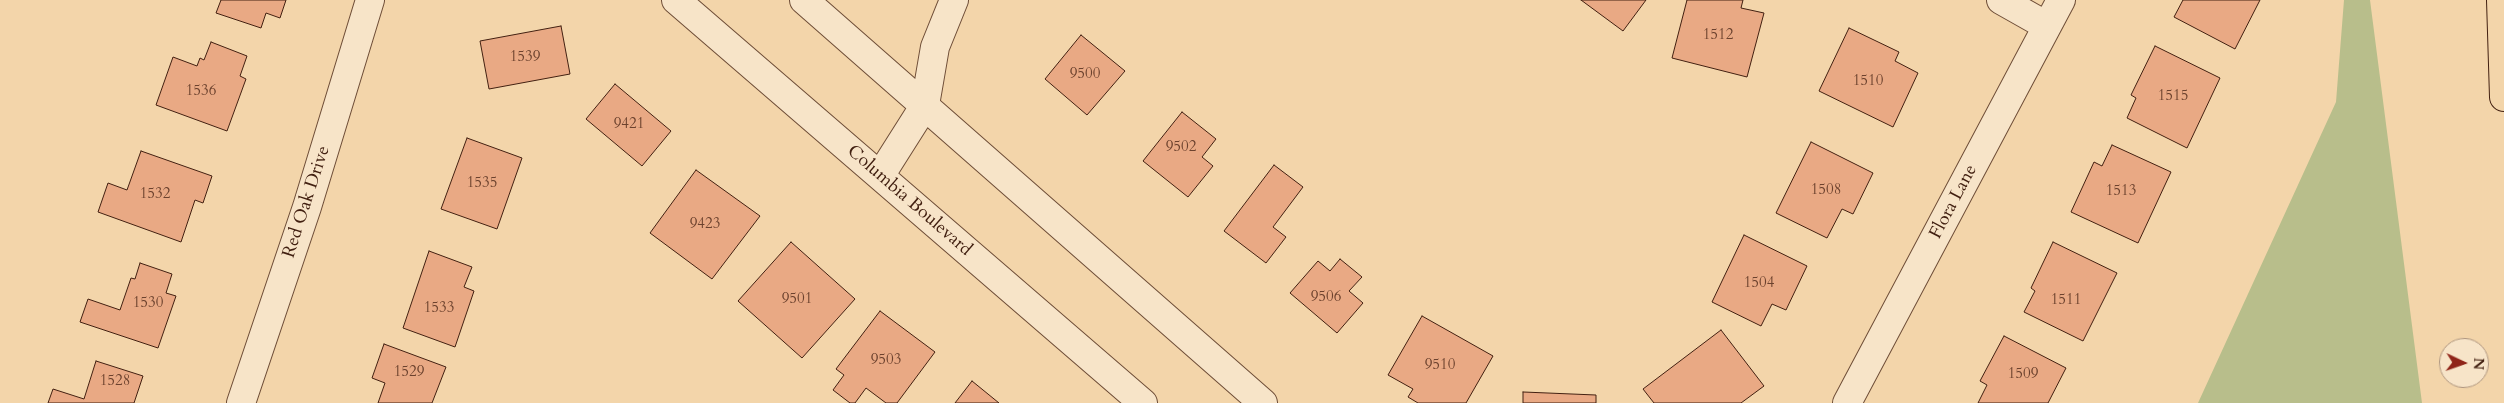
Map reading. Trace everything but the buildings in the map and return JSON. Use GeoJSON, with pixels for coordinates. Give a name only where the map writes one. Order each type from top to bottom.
{"type":"FeatureCollection","features":[{"type":"Feature","properties":{"kind":"highway"},"geometry":{"type":"LineString","coordinates":[[2501,0],[2504,96]]}},
{"type":"Feature","properties":{"kind":"street","name":"Red Oak Drive"},"geometry":{"type":"LineString","coordinates":[[241,403],[307,207],[370,0]]}},
{"type":"Feature","properties":{"kind":"street","name":"Columbia Boulevard"},"geometry":{"type":"LineString","coordinates":[[676,0],[1143,403]]}},
{"type":"Feature","properties":{"kind":"street"},"geometry":{"type":"LineString","coordinates":[[804,0],[1263,403]]}},
{"type":"Feature","properties":{"kind":"street"},"geometry":{"type":"LineString","coordinates":[[880,176],[925,105],[935,47],[954,0]]}},
{"type":"Feature","properties":{"kind":"street"},"geometry":{"type":"LineString","coordinates":[[2002,0],[2047,26]]}},
{"type":"Feature","properties":{"kind":"street","name":"Flora Lane"},"geometry":{"type":"LineString","coordinates":[[1847,403],[2061,0]]}},
{"type":"Feature","properties":{"kind":"green space"},"geometry":{"type":"Polygon","coordinates":[[[2344,0],[2370,0],[2422,403],[2198,403],[2336,102],[2344,0]]]}}]}
